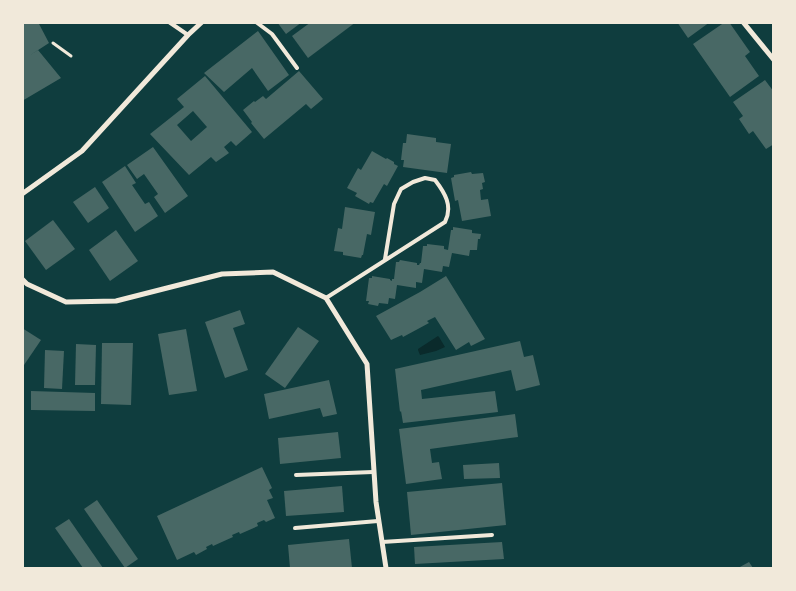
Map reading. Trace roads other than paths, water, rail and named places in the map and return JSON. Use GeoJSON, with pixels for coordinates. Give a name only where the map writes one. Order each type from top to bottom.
{"type":"FeatureCollection","features":[{"type":"Feature","properties":{"kind":"street"},"geometry":{"type":"LineString","coordinates":[[22,194],[82,151],[202,22]]}},
{"type":"Feature","properties":{"kind":"street"},"geometry":{"type":"LineString","coordinates":[[743,22],[774,60]]}},
{"type":"Feature","properties":{"kind":"street"},"geometry":{"type":"LineString","coordinates":[[22,279],[27,284],[66,302],[116,301],[222,274],[274,272],[326,298],[366,364],[376,502],[386,568]]}},
{"type":"Feature","properties":{"kind":"lane"},"geometry":{"type":"LineString","coordinates":[[169,22],[188,35]]}},
{"type":"Feature","properties":{"kind":"lane"},"geometry":{"type":"LineString","coordinates":[[256,22],[272,34],[297,68]]}},
{"type":"Feature","properties":{"kind":"lane"},"geometry":{"type":"LineString","coordinates":[[326,298],[445,222],[448,215],[448,204],[444,192],[435,180],[425,178],[401,189],[394,204],[385,260]]}},
{"type":"Feature","properties":{"kind":"lane"},"geometry":{"type":"LineString","coordinates":[[296,475],[374,472]]}},
{"type":"Feature","properties":{"kind":"lane"},"geometry":{"type":"LineString","coordinates":[[295,528],[378,521]]}},
{"type":"Feature","properties":{"kind":"lane"},"geometry":{"type":"LineString","coordinates":[[382,542],[492,536]]}},
{"type":"Feature","properties":{"kind":"water"},"geometry":{"type":"Polygon","coordinates":[[[438,336],[445,347],[420,355],[418,349],[438,336]]]}}]}
